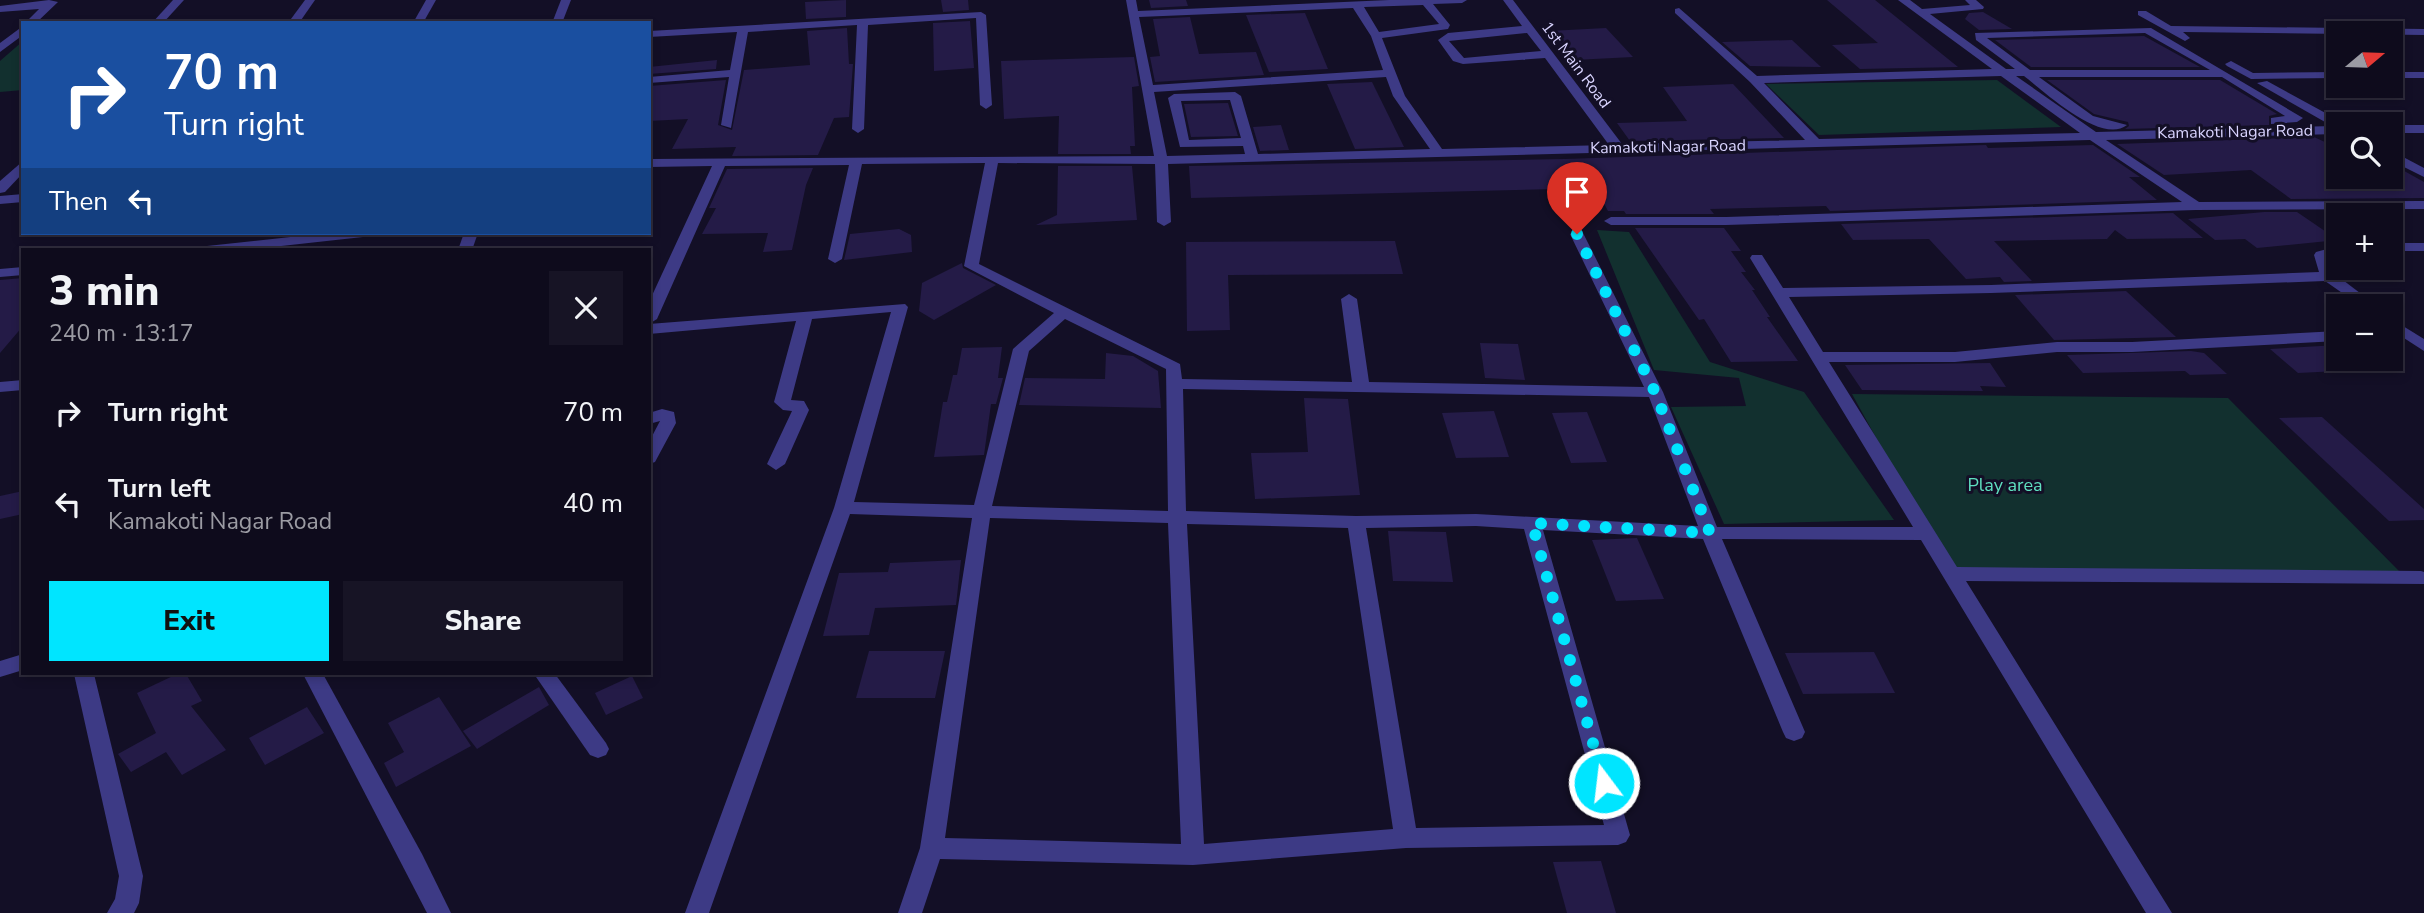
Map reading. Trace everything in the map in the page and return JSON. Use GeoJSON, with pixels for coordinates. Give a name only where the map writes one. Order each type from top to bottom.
{"type":"FeatureCollection","features":[{"type":"Feature","properties":{"kind":"street"},"geometry":{"type":"LineString","coordinates":[[159,21],[179,0]]}},
{"type":"Feature","properties":{"kind":"street"},"geometry":{"type":"LineString","coordinates":[[294,21],[310,0]]}},
{"type":"Feature","properties":{"kind":"street"},"geometry":{"type":"LineString","coordinates":[[419,21],[431,0]]}},
{"type":"Feature","properties":{"kind":"street"},"geometry":{"type":"LineString","coordinates":[[558,21],[566,0]]}},
{"type":"Feature","properties":{"kind":"street"},"geometry":{"type":"LineString","coordinates":[[981,0],[986,105]]}},
{"type":"Feature","properties":{"kind":"street"},"geometry":{"type":"LineString","coordinates":[[1130,0],[1161,160],[1164,222]]}},
{"type":"Feature","properties":{"kind":"street"},"geometry":{"type":"LineString","coordinates":[[1133,14],[1462,0]]}},
{"type":"Feature","properties":{"kind":"street","name":"1st Main Road"},"geometry":{"type":"LineString","coordinates":[[1508,0],[1618,148]]}},
{"type":"Feature","properties":{"kind":"street"},"geometry":{"type":"LineString","coordinates":[[1903,0],[2091,135],[2196,206]]}},
{"type":"Feature","properties":{"kind":"street"},"geometry":{"type":"LineString","coordinates":[[1920,12],[1979,7],[1970,0]]}},
{"type":"Feature","properties":{"kind":"street"},"geometry":{"type":"LineString","coordinates":[[0,9],[53,2]]}},
{"type":"Feature","properties":{"kind":"street"},"geometry":{"type":"LineString","coordinates":[[32,21],[53,2]]}},
{"type":"Feature","properties":{"kind":"street"},"geometry":{"type":"LineString","coordinates":[[1376,36],[1444,27],[1426,2]]}},
{"type":"Feature","properties":{"kind":"street"},"geometry":{"type":"LineString","coordinates":[[1357,5],[1376,36],[1399,96],[1438,152]]}},
{"type":"Feature","properties":{"kind":"street"},"geometry":{"type":"LineString","coordinates":[[1679,11],[1754,80],[1815,143]]}},
{"type":"Feature","properties":{"kind":"street","name":"Kamakoti Nagar Road"},"geometry":{"type":"LineString","coordinates":[[2142,13],[2326,120]]}},
{"type":"Feature","properties":{"kind":"street"},"geometry":{"type":"LineString","coordinates":[[651,34],[981,15]]}},
{"type":"Feature","properties":{"kind":"street"},"geometry":{"type":"LineString","coordinates":[[858,129],[863,21]]}},
{"type":"Feature","properties":{"kind":"street"},"geometry":{"type":"LineString","coordinates":[[1945,30],[2128,26]]}},
{"type":"Feature","properties":{"kind":"street"},"geometry":{"type":"LineString","coordinates":[[727,125],[743,28]]}},
{"type":"Feature","properties":{"kind":"street"},"geometry":{"type":"LineString","coordinates":[[1530,29],[1443,38],[1457,59],[1463,61],[1549,54]]}},
{"type":"Feature","properties":{"kind":"street"},"geometry":{"type":"LineString","coordinates":[[2169,29],[2424,32]]}},
{"type":"Feature","properties":{"kind":"street"},"geometry":{"type":"LineString","coordinates":[[2147,30],[2224,74],[2297,118],[2108,125],[2089,119],[1979,35],[2147,30]]}},
{"type":"Feature","properties":{"kind":"street"},"geometry":{"type":"LineString","coordinates":[[0,49],[21,31]]}},
{"type":"Feature","properties":{"kind":"street"},"geometry":{"type":"LineString","coordinates":[[1754,80],[2003,72],[2224,74]]}},
{"type":"Feature","properties":{"kind":"street"},"geometry":{"type":"LineString","coordinates":[[651,80],[735,73]]}},
{"type":"Feature","properties":{"kind":"street"},"geometry":{"type":"LineString","coordinates":[[1179,92],[1390,73]]}},
{"type":"Feature","properties":{"kind":"street"},"geometry":{"type":"LineString","coordinates":[[2251,76],[2326,75]]}},
{"type":"Feature","properties":{"kind":"street"},"geometry":{"type":"LineString","coordinates":[[2403,75],[2424,75]]}},
{"type":"Feature","properties":{"kind":"street"},"geometry":{"type":"LineString","coordinates":[[1146,89],[1235,96],[1253,158]]}},
{"type":"Feature","properties":{"kind":"street"},"geometry":{"type":"LineString","coordinates":[[1179,92],[1174,100],[1183,143],[1249,142]]}},
{"type":"Feature","properties":{"kind":"street"},"geometry":{"type":"LineString","coordinates":[[1153,123],[1178,121]]}},
{"type":"Feature","properties":{"kind":"street","name":"Kamakoti Nagar Road"},"geometry":{"type":"LineString","coordinates":[[651,163],[1161,160],[2326,127]]}},
{"type":"Feature","properties":{"kind":"street"},"geometry":{"type":"LineString","coordinates":[[2403,130],[2424,129]]}},
{"type":"Feature","properties":{"kind":"street"},"geometry":{"type":"LineString","coordinates":[[992,159],[971,266],[1174,367],[1177,517],[1193,855]]}},
{"type":"Feature","properties":{"kind":"street"},"geometry":{"type":"LineString","coordinates":[[835,259],[856,161]]}},
{"type":"Feature","properties":{"kind":"street"},"geometry":{"type":"LineString","coordinates":[[2403,161],[2424,173]]}},
{"type":"Feature","properties":{"kind":"street"},"geometry":{"type":"LineString","coordinates":[[651,315],[720,162]]}},
{"type":"Feature","properties":{"kind":"street"},"geometry":{"type":"LineString","coordinates":[[0,189],[21,167]]}},
{"type":"Feature","properties":{"kind":"street"},"geometry":{"type":"LineString","coordinates":[[0,200],[21,198]]}},
{"type":"Feature","properties":{"kind":"street"},"geometry":{"type":"LineString","coordinates":[[1611,221],[1726,221],[2196,206],[2424,205]]}},
{"type":"Feature","properties":{"kind":"street"},"geometry":{"type":"LineString","coordinates":[[1577,234],[1655,392],[1710,533],[1794,732]]}},
{"type":"Feature","properties":{"kind":"street"},"geometry":{"type":"LineString","coordinates":[[225,248],[345,235]]}},
{"type":"Feature","properties":{"kind":"street"},"geometry":{"type":"LineString","coordinates":[[2403,247],[2424,247]]}},
{"type":"Feature","properties":{"kind":"street"},"geometry":{"type":"LineString","coordinates":[[2326,254],[2320,256],[2326,271]]}},
{"type":"Feature","properties":{"kind":"street"},"geometry":{"type":"LineString","coordinates":[[1758,258],[2160,913]]}},
{"type":"Feature","properties":{"kind":"street"},"geometry":{"type":"LineString","coordinates":[[0,273],[21,271]]}},
{"type":"Feature","properties":{"kind":"street"},"geometry":{"type":"LineString","coordinates":[[1778,293],[1991,289],[2326,276]]}},
{"type":"Feature","properties":{"kind":"street"},"geometry":{"type":"LineString","coordinates":[[2334,280],[2353,294]]}},
{"type":"Feature","properties":{"kind":"street"},"geometry":{"type":"LineString","coordinates":[[1349,299],[1361,387]]}},
{"type":"Feature","properties":{"kind":"street"},"geometry":{"type":"LineString","coordinates":[[651,328],[900,307],[843,508],[697,913]]}},
{"type":"Feature","properties":{"kind":"street"},"geometry":{"type":"LineString","coordinates":[[910,913],[932,848],[982,510],[1021,349],[1063,312]]}},
{"type":"Feature","properties":{"kind":"street"},"geometry":{"type":"LineString","coordinates":[[776,464],[801,410],[798,405],[789,406],[782,402],[806,315]]}},
{"type":"Feature","properties":{"kind":"street"},"geometry":{"type":"LineString","coordinates":[[2403,333],[2424,333]]}},
{"type":"Feature","properties":{"kind":"street"},"geometry":{"type":"LineString","coordinates":[[2403,336],[2424,346]]}},
{"type":"Feature","properties":{"kind":"street"},"geometry":{"type":"LineString","coordinates":[[1818,357],[1955,357],[2057,347],[2132,347],[2326,337]]}},
{"type":"Feature","properties":{"kind":"street"},"geometry":{"type":"LineString","coordinates":[[1175,384],[1655,392]]}},
{"type":"Feature","properties":{"kind":"street"},"geometry":{"type":"LineString","coordinates":[[0,387],[21,385]]}},
{"type":"Feature","properties":{"kind":"street"},"geometry":{"type":"LineString","coordinates":[[651,418],[662,414],[668,416],[668,423],[651,454]]}},
{"type":"Feature","properties":{"kind":"street"},"geometry":{"type":"LineString","coordinates":[[843,508],[1356,522],[1476,520],[1710,533],[1927,534]]}},
{"type":"Feature","properties":{"kind":"street"},"geometry":{"type":"LineString","coordinates":[[1356,522],[1406,838]]}},
{"type":"Feature","properties":{"kind":"street"},"geometry":{"type":"LineString","coordinates":[[932,848],[1193,855],[1406,838],[1618,835],[1532,523]]}},
{"type":"Feature","properties":{"kind":"street"},"geometry":{"type":"LineString","coordinates":[[1951,574],[2421,578]]}},
{"type":"Feature","properties":{"kind":"street"},"geometry":{"type":"LineString","coordinates":[[0,669],[21,663]]}},
{"type":"Feature","properties":{"kind":"street"},"geometry":{"type":"LineString","coordinates":[[84,675],[131,876],[127,903],[119,913]]}},
{"type":"Feature","properties":{"kind":"street"},"geometry":{"type":"LineString","coordinates":[[314,675],[414,860],[439,913]]}},
{"type":"Feature","properties":{"kind":"street"},"geometry":{"type":"LineString","coordinates":[[545,675],[598,749]]}},
{"type":"Feature","properties":{"kind":"green space"},"geometry":{"type":"Polygon","coordinates":[[[21,43],[21,90],[0,92],[0,61],[21,43]]]}},
{"type":"Feature","properties":{"kind":"green space"},"geometry":{"type":"Polygon","coordinates":[[[1997,80],[2061,127],[1819,135],[1766,84],[1997,80]]]}},
{"type":"Feature","properties":{"kind":"green space"},"geometry":{"type":"Polygon","coordinates":[[[1597,230],[1629,232],[1710,362],[1804,392],[1894,520],[1724,524],[1671,407],[1746,406],[1739,378],[1654,370],[1597,230]]]}},
{"type":"Feature","properties":{"kind":"green space","name":"Play area"},"geometry":{"type":"Polygon","coordinates":[[[1852,394],[2228,398],[2399,571],[1951,574],[1852,394]]]}},
{"type":"Feature","properties":{"kind":"building"},"geometry":{"type":"Polygon","coordinates":[[[846,0],[846,17],[806,19],[805,2],[846,0]]]}},
{"type":"Feature","properties":{"kind":"building"},"geometry":{"type":"Polygon","coordinates":[[[941,0],[968,0],[969,10],[943,12],[941,0]]]}},
{"type":"Feature","properties":{"kind":"building"},"geometry":{"type":"Polygon","coordinates":[[[1149,0],[1186,0],[1188,6],[1151,8],[1149,0]]]}},
{"type":"Feature","properties":{"kind":"building"},"geometry":{"type":"Polygon","coordinates":[[[1827,0],[1875,0],[1958,67],[1860,69],[1832,45],[1878,43],[1827,0]]]}},
{"type":"Feature","properties":{"kind":"building"},"geometry":{"type":"Polygon","coordinates":[[[1983,12],[2012,29],[1979,30],[1965,19],[1969,13],[1983,12]]]}},
{"type":"Feature","properties":{"kind":"building"},"geometry":{"type":"Polygon","coordinates":[[[1305,13],[1328,69],[1269,72],[1246,15],[1305,13]]]}},
{"type":"Feature","properties":{"kind":"building"},"geometry":{"type":"Polygon","coordinates":[[[1190,17],[1199,54],[1256,52],[1264,75],[1155,82],[1150,57],[1160,56],[1153,19],[1190,17]]]}},
{"type":"Feature","properties":{"kind":"building"},"geometry":{"type":"Polygon","coordinates":[[[970,21],[974,68],[934,71],[933,23],[970,21]]]}},
{"type":"Feature","properties":{"kind":"building"},"geometry":{"type":"Polygon","coordinates":[[[847,28],[849,64],[853,64],[849,117],[834,118],[818,155],[732,156],[736,147],[672,149],[688,119],[651,121],[651,86],[726,80],[718,125],[732,130],[744,70],[810,65],[807,31],[847,28]]]}},
{"type":"Feature","properties":{"kind":"building"},"geometry":{"type":"Polygon","coordinates":[[[1606,28],[1633,57],[1574,60],[1549,31],[1606,28]]]}},
{"type":"Feature","properties":{"kind":"building"},"geometry":{"type":"Polygon","coordinates":[[[2144,36],[2200,67],[2031,67],[1995,40],[2144,36]]]}},
{"type":"Feature","properties":{"kind":"building"},"geometry":{"type":"Polygon","coordinates":[[[1792,40],[1821,67],[1750,66],[1722,42],[1792,40]]]}},
{"type":"Feature","properties":{"kind":"building"},"geometry":{"type":"Polygon","coordinates":[[[1134,57],[1139,86],[1132,87],[1135,146],[1130,146],[1131,154],[1058,154],[1059,116],[1004,119],[1001,61],[1134,57]]]}},
{"type":"Feature","properties":{"kind":"building"},"geometry":{"type":"Polygon","coordinates":[[[717,60],[716,69],[651,74],[651,67],[717,60]]]}},
{"type":"Feature","properties":{"kind":"building"},"geometry":{"type":"Polygon","coordinates":[[[2047,80],[2220,80],[2277,114],[2269,116],[2269,125],[2125,129],[2129,126],[2128,122],[2094,114],[2047,80]]]}},
{"type":"Feature","properties":{"kind":"building"},"geometry":{"type":"Polygon","coordinates":[[[1372,82],[1404,147],[1355,149],[1327,84],[1372,82]]]}},
{"type":"Feature","properties":{"kind":"building"},"geometry":{"type":"Polygon","coordinates":[[[1733,84],[1784,138],[1630,141],[1617,123],[1687,121],[1663,87],[1733,84]]]}},
{"type":"Feature","properties":{"kind":"building"},"geometry":{"type":"Polygon","coordinates":[[[1228,103],[1238,136],[1191,137],[1184,104],[1228,103]]]}},
{"type":"Feature","properties":{"kind":"building"},"geometry":{"type":"Polygon","coordinates":[[[1281,125],[1289,150],[1260,151],[1253,127],[1281,125]]]}},
{"type":"Feature","properties":{"kind":"building"},"geometry":{"type":"Polygon","coordinates":[[[2314,137],[2326,143],[2326,189],[2403,189],[2403,170],[2424,182],[2424,198],[2291,199],[2251,170],[2164,175],[2117,144],[2314,137]]]}},
{"type":"Feature","properties":{"kind":"building"},"geometry":{"type":"Polygon","coordinates":[[[1986,145],[1988,148],[2093,145],[2140,177],[2129,177],[2157,200],[1830,211],[1826,206],[1710,209],[1714,214],[1626,214],[1624,211],[1608,211],[1596,188],[1191,198],[1189,166],[1565,159],[1986,145]]]}},
{"type":"Feature","properties":{"kind":"building"},"geometry":{"type":"Polygon","coordinates":[[[1058,166],[1132,166],[1137,220],[1036,225],[1057,215],[1058,166]]]}},
{"type":"Feature","properties":{"kind":"building"},"geometry":{"type":"Polygon","coordinates":[[[813,168],[806,185],[792,250],[763,252],[768,233],[702,234],[716,208],[709,208],[727,169],[813,168]]]}},
{"type":"Feature","properties":{"kind":"building"},"geometry":{"type":"Polygon","coordinates":[[[2264,212],[2297,212],[2326,232],[2326,241],[2257,248],[2245,239],[2215,240],[2188,219],[2264,212]]]}},
{"type":"Feature","properties":{"kind":"building"},"geometry":{"type":"Polygon","coordinates":[[[2173,213],[2203,238],[2127,239],[2115,230],[2107,239],[1994,241],[2032,281],[2004,282],[2000,277],[1966,279],[1929,239],[1853,240],[1841,224],[2173,213]]]}},
{"type":"Feature","properties":{"kind":"building"},"geometry":{"type":"Polygon","coordinates":[[[1635,228],[1724,228],[1741,251],[1731,251],[1746,272],[1741,272],[1755,290],[1752,290],[1770,317],[1767,317],[1798,361],[1731,362],[1704,319],[1699,320],[1635,228]]]}},
{"type":"Feature","properties":{"kind":"building"},"geometry":{"type":"Polygon","coordinates":[[[899,229],[911,235],[912,252],[844,260],[850,234],[899,229]]]}},
{"type":"Feature","properties":{"kind":"building"},"geometry":{"type":"Polygon","coordinates":[[[1395,241],[1403,274],[1228,275],[1230,330],[1187,331],[1186,242],[1395,241]]]}},
{"type":"Feature","properties":{"kind":"building"},"geometry":{"type":"Polygon","coordinates":[[[962,263],[963,268],[996,285],[934,320],[919,311],[922,283],[962,263]]]}},
{"type":"Feature","properties":{"kind":"building"},"geometry":{"type":"Polygon","coordinates":[[[21,278],[21,328],[0,353],[0,280],[21,278]]]}},
{"type":"Feature","properties":{"kind":"building"},"geometry":{"type":"Polygon","coordinates":[[[2126,291],[2176,337],[2054,340],[2015,295],[2126,291]]]}},
{"type":"Feature","properties":{"kind":"building"},"geometry":{"type":"Polygon","coordinates":[[[1480,343],[1518,344],[1525,380],[1485,378],[1480,343]]]}},
{"type":"Feature","properties":{"kind":"building"},"geometry":{"type":"Polygon","coordinates":[[[2326,346],[2326,371],[2338,371],[2298,373],[2270,349],[2326,346]]]}},
{"type":"Feature","properties":{"kind":"building"},"geometry":{"type":"Polygon","coordinates":[[[1002,347],[998,378],[1003,378],[996,404],[991,404],[984,455],[934,457],[943,402],[947,402],[953,375],[957,375],[962,348],[1002,347]]]}},
{"type":"Feature","properties":{"kind":"building"},"geometry":{"type":"Polygon","coordinates":[[[2191,351],[2204,353],[2227,374],[2190,375],[2185,371],[2083,373],[2067,355],[2191,351]]]}},
{"type":"Feature","properties":{"kind":"building"},"geometry":{"type":"Polygon","coordinates":[[[1106,353],[1133,356],[1158,371],[1161,408],[1019,405],[1025,378],[1105,379],[1106,353]]]}},
{"type":"Feature","properties":{"kind":"building"},"geometry":{"type":"Polygon","coordinates":[[[1990,363],[2006,387],[1980,386],[1983,391],[1862,390],[1845,365],[1990,363]]]}},
{"type":"Feature","properties":{"kind":"building"},"geometry":{"type":"Polygon","coordinates":[[[1304,398],[1348,399],[1360,495],[1255,499],[1251,453],[1308,452],[1304,398]]]}},
{"type":"Feature","properties":{"kind":"building"},"geometry":{"type":"Polygon","coordinates":[[[1494,411],[1509,457],[1456,458],[1442,413],[1494,411]]]}},
{"type":"Feature","properties":{"kind":"building"},"geometry":{"type":"Polygon","coordinates":[[[1587,412],[1607,462],[1571,463],[1552,413],[1587,412]]]}},
{"type":"Feature","properties":{"kind":"building"},"geometry":{"type":"Polygon","coordinates":[[[2322,417],[2424,509],[2424,520],[2389,521],[2279,418],[2322,417]]]}},
{"type":"Feature","properties":{"kind":"building"},"geometry":{"type":"Polygon","coordinates":[[[21,491],[21,514],[0,519],[0,496],[21,491]]]}},
{"type":"Feature","properties":{"kind":"building"},"geometry":{"type":"Polygon","coordinates":[[[1388,531],[1446,532],[1453,582],[1393,581],[1388,531]]]}},
{"type":"Feature","properties":{"kind":"building"},"geometry":{"type":"Polygon","coordinates":[[[1637,538],[1664,599],[1616,601],[1592,540],[1637,538]]]}},
{"type":"Feature","properties":{"kind":"building"},"geometry":{"type":"Polygon","coordinates":[[[961,560],[956,605],[875,608],[869,635],[823,636],[839,573],[888,572],[890,563],[961,560]]]}},
{"type":"Feature","properties":{"kind":"building"},"geometry":{"type":"Polygon","coordinates":[[[869,651],[945,651],[935,698],[856,698],[869,651]]]}},
{"type":"Feature","properties":{"kind":"building"},"geometry":{"type":"Polygon","coordinates":[[[1874,652],[1895,693],[1803,694],[1785,653],[1874,652]]]}},
{"type":"Feature","properties":{"kind":"building"},"geometry":{"type":"Polygon","coordinates":[[[175,675],[187,675],[202,701],[191,706],[226,750],[182,775],[166,752],[131,772],[118,754],[156,733],[137,693],[175,675]]]}},
{"type":"Feature","properties":{"kind":"building"},"geometry":{"type":"Polygon","coordinates":[[[632,676],[643,698],[606,715],[595,693],[632,676]]]}},
{"type":"Feature","properties":{"kind":"building"},"geometry":{"type":"Polygon","coordinates":[[[539,687],[549,705],[477,749],[463,731],[539,687]]]}},
{"type":"Feature","properties":{"kind":"building"},"geometry":{"type":"Polygon","coordinates":[[[439,697],[471,746],[396,787],[384,763],[404,752],[388,723],[439,697]]]}},
{"type":"Feature","properties":{"kind":"building"},"geometry":{"type":"Polygon","coordinates":[[[307,707],[324,733],[265,765],[249,738],[307,707]]]}},
{"type":"Feature","properties":{"kind":"building"},"geometry":{"type":"Polygon","coordinates":[[[1601,861],[1616,913],[1567,913],[1553,862],[1601,861]]]}},
{"type":"Feature","properties":{"kind":"route"},"geometry":{"type":"LineString","coordinates":[[1577,234],[1655,392],[1710,533],[1532,523],[1604,783]]}}]}
